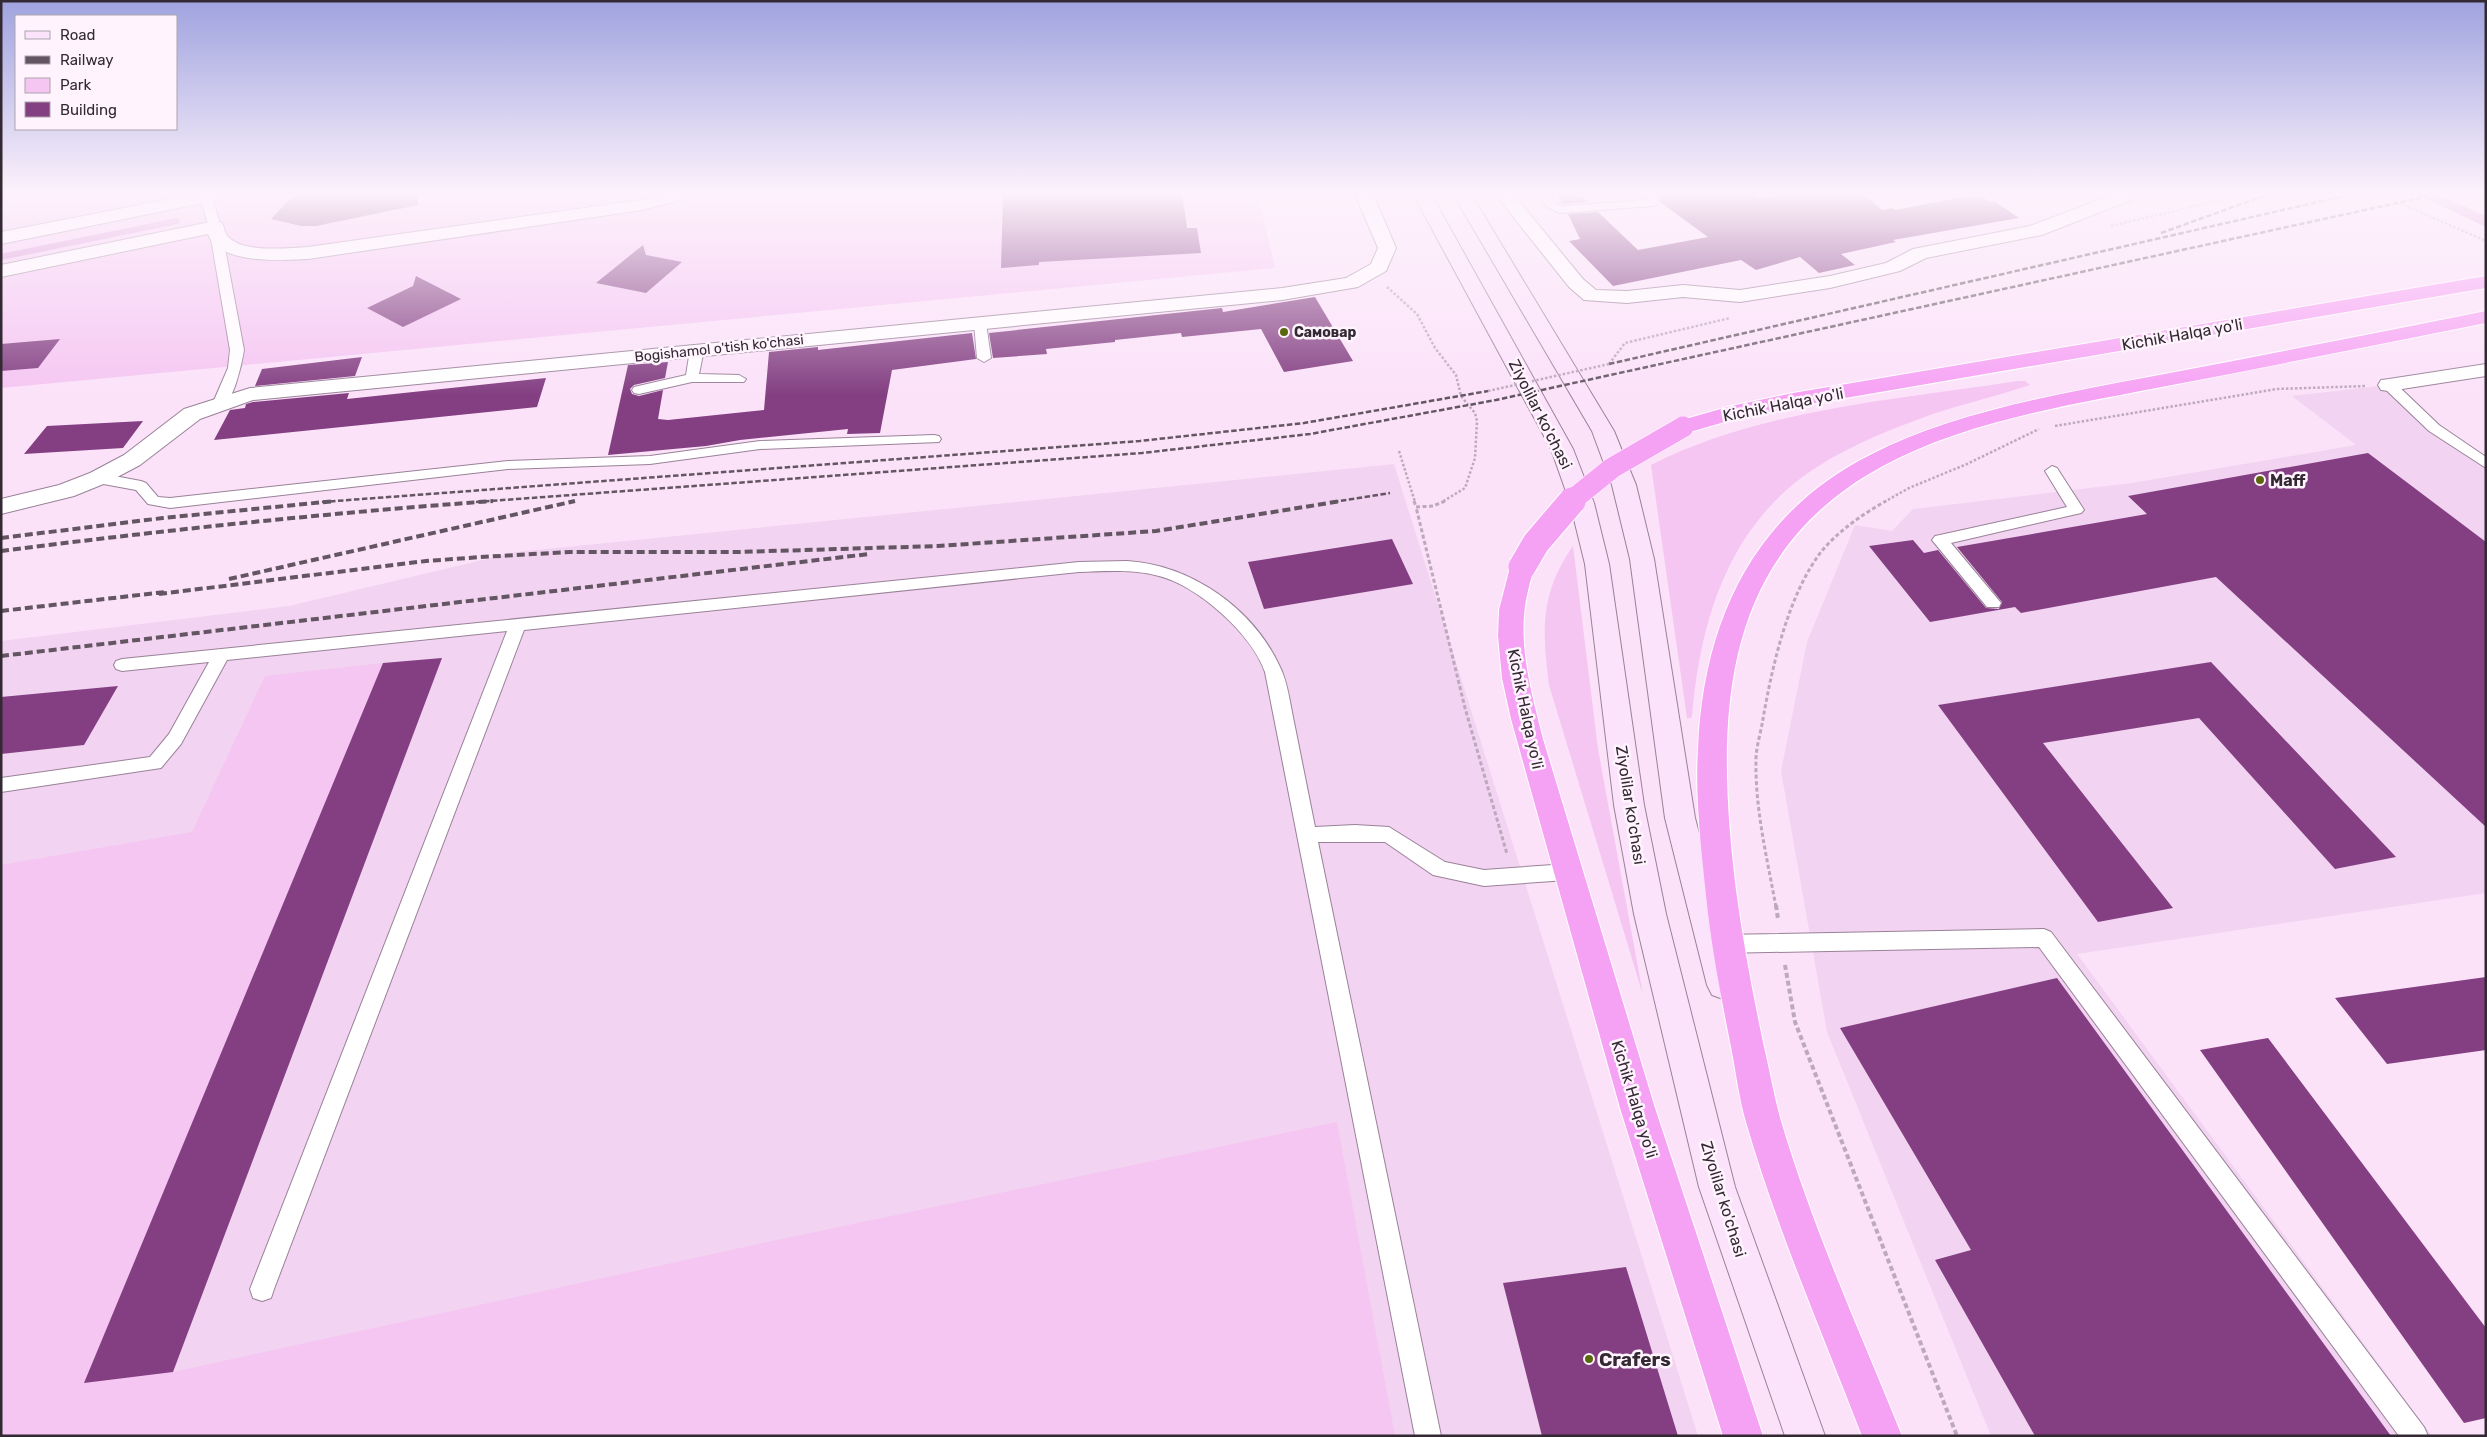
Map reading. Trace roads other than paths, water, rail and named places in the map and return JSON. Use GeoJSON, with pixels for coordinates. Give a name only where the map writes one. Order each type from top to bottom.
{"type":"FeatureCollection","features":[{"type":"Feature","properties":{"kind":"highway","name":"Kichik Halqa yo'li"},"geometry":{"type":"LineString","coordinates":[[1743,1436],[1697,1302],[1648,1145],[1530,740],[1517,676],[1511,616],[1522,567],[1543,532],[1575,497],[1614,466],[1683,427],[1731,413],[1793,400],[2486,282]]}},
{"type":"Feature","properties":{"kind":"highway"},"geometry":{"type":"LineString","coordinates":[[1719,944],[1711,788],[1711,743],[1718,678],[1725,649],[1754,574],[1776,539],[1804,508],[1828,490],[1876,460],[1935,436],[2036,406],[2486,317]]}},
{"type":"Feature","properties":{"kind":"highway"},"geometry":{"type":"LineString","coordinates":[[1763,1121],[1782,1178],[1882,1436]]}},
{"type":"Feature","properties":{"kind":"main road","name":"Ziyolilar ko'chasi"},"geometry":{"type":"LineString","coordinates":[[1459,261],[1562,449],[1582,503],[1598,574],[1629,805],[1650,914],[1717,1187],[1805,1436]]}},
{"type":"Feature","properties":{"kind":"main road"},"geometry":{"type":"LineString","coordinates":[[1502,261],[1603,431],[1624,485],[1642,559],[1680,818],[1719,944],[1763,1121]]}},
{"type":"Feature","properties":{"kind":"street"},"geometry":{"type":"LineString","coordinates":[[1,271],[49,261]]}},
{"type":"Feature","properties":{"kind":"street","name":"Bogishamol o'tish ko'chasi"},"geometry":{"type":"LineString","coordinates":[[1,507],[66,492],[98,478],[132,460],[192,414],[250,394],[1282,294],[1351,283],[1379,267],[1382,261]]}},
{"type":"Feature","properties":{"kind":"street"},"geometry":{"type":"LineString","coordinates":[[1558,261],[1576,283],[1591,296],[1627,297],[1683,291],[1740,296],[1830,282],[1893,267],[1904,261]]}},
{"type":"Feature","properties":{"kind":"street"},"geometry":{"type":"LineString","coordinates":[[2389,385],[2486,370]]}},
{"type":"Feature","properties":{"kind":"lane"},"geometry":{"type":"LineString","coordinates":[[219,405],[235,368],[237,350],[221,261]]}},
{"type":"Feature","properties":{"kind":"lane"},"geometry":{"type":"LineString","coordinates":[[980,323],[984,358]]}},
{"type":"Feature","properties":{"kind":"lane"},"geometry":{"type":"LineString","coordinates":[[692,378],[697,350]]}},
{"type":"Feature","properties":{"kind":"lane"},"geometry":{"type":"LineString","coordinates":[[639,390],[692,378],[739,378]]}},
{"type":"Feature","properties":{"kind":"lane"},"geometry":{"type":"LineString","coordinates":[[2389,385],[2434,428],[2486,464]]}},
{"type":"Feature","properties":{"kind":"lane"},"geometry":{"type":"LineString","coordinates":[[98,478],[141,486],[152,501],[170,503],[508,466],[650,460],[760,445],[934,439]]}},
{"type":"Feature","properties":{"kind":"lane"},"geometry":{"type":"LineString","coordinates":[[1993,603],[1940,540],[2076,510],[2052,471]]}},
{"type":"Feature","properties":{"kind":"lane"},"geometry":{"type":"LineString","coordinates":[[122,666],[1079,567],[1126,565],[1174,575],[1214,599],[1249,632],[1272,666],[1308,836],[1428,1436]]}},
{"type":"Feature","properties":{"kind":"lane"},"geometry":{"type":"LineString","coordinates":[[262,1288],[518,624]]}},
{"type":"Feature","properties":{"kind":"lane"},"geometry":{"type":"LineString","coordinates":[[1,785],[155,763],[175,739],[221,655]]}},
{"type":"Feature","properties":{"kind":"lane"},"geometry":{"type":"LineString","coordinates":[[1308,836],[1355,832],[1389,835],[1440,869],[1484,878],[1567,872]]}},
{"type":"Feature","properties":{"kind":"lane"},"geometry":{"type":"LineString","coordinates":[[1719,944],[2044,938],[2415,1436]]}},
{"type":"Feature","properties":{"kind":"railway"},"geometry":{"type":"LineString","coordinates":[[1609,364],[2060,261]]}},
{"type":"Feature","properties":{"kind":"railway"},"geometry":{"type":"LineString","coordinates":[[476,502],[1142,453],[1310,434],[1496,400],[2131,261]]}},
{"type":"Feature","properties":{"kind":"railway"},"geometry":{"type":"LineString","coordinates":[[334,501],[1140,441],[1304,423],[1488,391]]}},
{"type":"Feature","properties":{"kind":"railway"},"geometry":{"type":"LineString","coordinates":[[1333,502],[1390,493]]}},
{"type":"Feature","properties":{"kind":"railway"},"geometry":{"type":"LineString","coordinates":[[1,538],[163,518],[334,501]]}},
{"type":"Feature","properties":{"kind":"railway"},"geometry":{"type":"LineString","coordinates":[[322,502],[334,501]]}},
{"type":"Feature","properties":{"kind":"railway"},"geometry":{"type":"LineString","coordinates":[[1,551],[247,523],[493,501]]}},
{"type":"Feature","properties":{"kind":"railway"},"geometry":{"type":"LineString","coordinates":[[229,579],[575,501],[569,502]]}},
{"type":"Feature","properties":{"kind":"railway"},"geometry":{"type":"LineString","coordinates":[[159,594],[426,561],[481,557],[570,552],[739,552],[938,546],[1156,531],[1341,501]]}},
{"type":"Feature","properties":{"kind":"railway"},"geometry":{"type":"LineString","coordinates":[[1,656],[869,554]]}},
{"type":"Feature","properties":{"kind":"railway"},"geometry":{"type":"LineString","coordinates":[[1,611],[165,592]]}},
{"type":"Feature","properties":{"kind":"place","name":"Самовар"},"geometry":{"type":"Point","coordinates":[1284,332]}},
{"type":"Feature","properties":{"kind":"place","name":"Maff"},"geometry":{"type":"Point","coordinates":[2260,480]}},
{"type":"Feature","properties":{"kind":"place","name":"Crafers"},"geometry":{"type":"Point","coordinates":[1589,1359]}}]}
